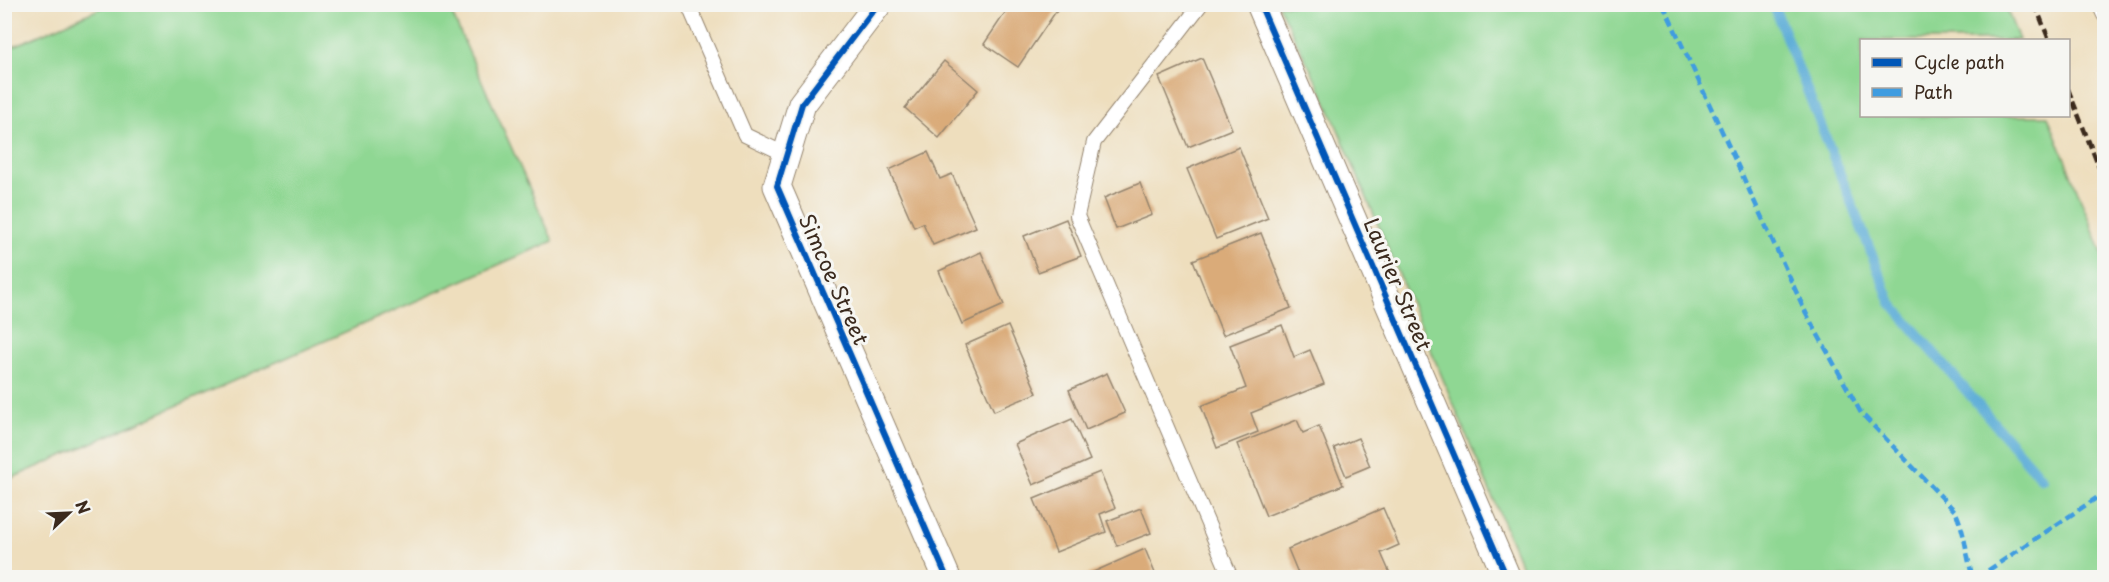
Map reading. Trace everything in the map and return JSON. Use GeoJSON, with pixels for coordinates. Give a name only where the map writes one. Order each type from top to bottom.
{"type":"FeatureCollection","features":[{"type":"Feature","properties":{"kind":"street","name":"Simcoe Street"},"geometry":{"type":"LineString","coordinates":[[878,4],[802,104],[777,186],[947,578]]}},
{"type":"Feature","properties":{"kind":"street","name":"Laurier Street"},"geometry":{"type":"LineString","coordinates":[[1260,4],[1507,578]]}},
{"type":"Feature","properties":{"kind":"lane"},"geometry":{"type":"LineString","coordinates":[[688,4],[745,135],[787,155]]}},
{"type":"Feature","properties":{"kind":"lane"},"geometry":{"type":"LineString","coordinates":[[1201,4],[1095,142],[1077,216],[1231,578]]}},
{"type":"Feature","properties":{"kind":"lane"},"geometry":{"type":"LineString","coordinates":[[2099,4],[2104,15]]}},
{"type":"Feature","properties":{"kind":"green space"},"geometry":{"type":"Polygon","coordinates":[[[108,5],[448,5],[553,241],[5,481],[5,50],[108,5]]]}},
{"type":"Feature","properties":{"kind":"green space"},"geometry":{"type":"Polygon","coordinates":[[[1278,5],[2005,5],[2019,39],[1860,39],[1860,117],[2048,117],[2104,258],[2104,577],[1526,577],[1324,96],[1278,5]]]}},
{"type":"Feature","properties":{"kind":"building"},"geometry":{"type":"Polygon","coordinates":[[[999,4],[1061,4],[1018,67],[984,44],[1007,10],[999,4]]]}},
{"type":"Feature","properties":{"kind":"building"},"geometry":{"type":"Polygon","coordinates":[[[1202,58],[1232,129],[1188,147],[1159,77],[1202,58]]]}},
{"type":"Feature","properties":{"kind":"building"},"geometry":{"type":"Polygon","coordinates":[[[944,61],[978,90],[939,138],[905,108],[944,61]]]}},
{"type":"Feature","properties":{"kind":"building"},"geometry":{"type":"Polygon","coordinates":[[[1239,147],[1268,218],[1216,239],[1187,169],[1239,147]]]}},
{"type":"Feature","properties":{"kind":"building"},"geometry":{"type":"Polygon","coordinates":[[[928,152],[940,179],[952,174],[976,227],[933,245],[923,223],[914,227],[889,170],[928,152]]]}},
{"type":"Feature","properties":{"kind":"building"},"geometry":{"type":"Polygon","coordinates":[[[1140,183],[1152,215],[1116,229],[1104,198],[1140,183]]]}},
{"type":"Feature","properties":{"kind":"building"},"geometry":{"type":"Polygon","coordinates":[[[1066,219],[1081,256],[1038,272],[1024,236],[1066,219]]]}},
{"type":"Feature","properties":{"kind":"building"},"geometry":{"type":"Polygon","coordinates":[[[1261,233],[1291,308],[1223,335],[1193,260],[1261,233]]]}},
{"type":"Feature","properties":{"kind":"building"},"geometry":{"type":"Polygon","coordinates":[[[981,252],[1004,305],[962,324],[939,271],[981,252]]]}},
{"type":"Feature","properties":{"kind":"building"},"geometry":{"type":"Polygon","coordinates":[[[1282,325],[1294,357],[1310,350],[1324,384],[1251,413],[1258,432],[1217,448],[1201,406],[1246,388],[1230,345],[1282,325]]]}},
{"type":"Feature","properties":{"kind":"building"},"geometry":{"type":"Polygon","coordinates":[[[1008,326],[1037,393],[994,411],[965,345],[1008,326]]]}},
{"type":"Feature","properties":{"kind":"building"},"geometry":{"type":"Polygon","coordinates":[[[1107,373],[1125,413],[1086,430],[1069,390],[1107,373]]]}},
{"type":"Feature","properties":{"kind":"building"},"geometry":{"type":"Polygon","coordinates":[[[1072,419],[1090,460],[1033,485],[1015,444],[1072,419]]]}},
{"type":"Feature","properties":{"kind":"building"},"geometry":{"type":"Polygon","coordinates":[[[1297,420],[1303,433],[1319,426],[1343,485],[1266,516],[1237,444],[1297,420]]]}},
{"type":"Feature","properties":{"kind":"building"},"geometry":{"type":"Polygon","coordinates":[[[1358,438],[1370,466],[1346,476],[1334,448],[1358,438]]]}},
{"type":"Feature","properties":{"kind":"building"},"geometry":{"type":"Polygon","coordinates":[[[1100,472],[1115,508],[1100,514],[1106,532],[1056,552],[1034,499],[1100,472]]]}},
{"type":"Feature","properties":{"kind":"building"},"geometry":{"type":"Polygon","coordinates":[[[1141,508],[1151,533],[1117,546],[1107,521],[1141,508]]]}},
{"type":"Feature","properties":{"kind":"building"},"geometry":{"type":"Polygon","coordinates":[[[1383,508],[1399,545],[1381,553],[1392,578],[1300,578],[1288,549],[1383,508]]]}},
{"type":"Feature","properties":{"kind":"building"},"geometry":{"type":"Polygon","coordinates":[[[1145,549],[1157,578],[1080,578],[1145,549]]]}},
{"type":"Feature","properties":{"kind":"waterway"},"geometry":{"type":"LineString","coordinates":[[1773,4],[1891,303],[2042,479]]}},
{"type":"Feature","properties":{"kind":"railway"},"geometry":{"type":"LineString","coordinates":[[2035,4],[2049,39]]}},
{"type":"Feature","properties":{"kind":"railway"},"geometry":{"type":"LineString","coordinates":[[2070,94],[2104,180]]}},
{"type":"Feature","properties":{"kind":"marked path"},"geometry":{"type":"LineString","coordinates":[[1663,4],[1806,313],[1861,413],[1955,511],[1973,578]]}},
{"type":"Feature","properties":{"kind":"marked path"},"geometry":{"type":"LineString","coordinates":[[1977,578],[2104,493]]}},
{"type":"Feature","properties":{"kind":"cycle path"},"geometry":{"type":"LineString","coordinates":[[878,4],[802,104],[777,186],[947,578]]}},
{"type":"Feature","properties":{"kind":"cycle path"},"geometry":{"type":"LineString","coordinates":[[1260,4],[1507,578]]}}]}
